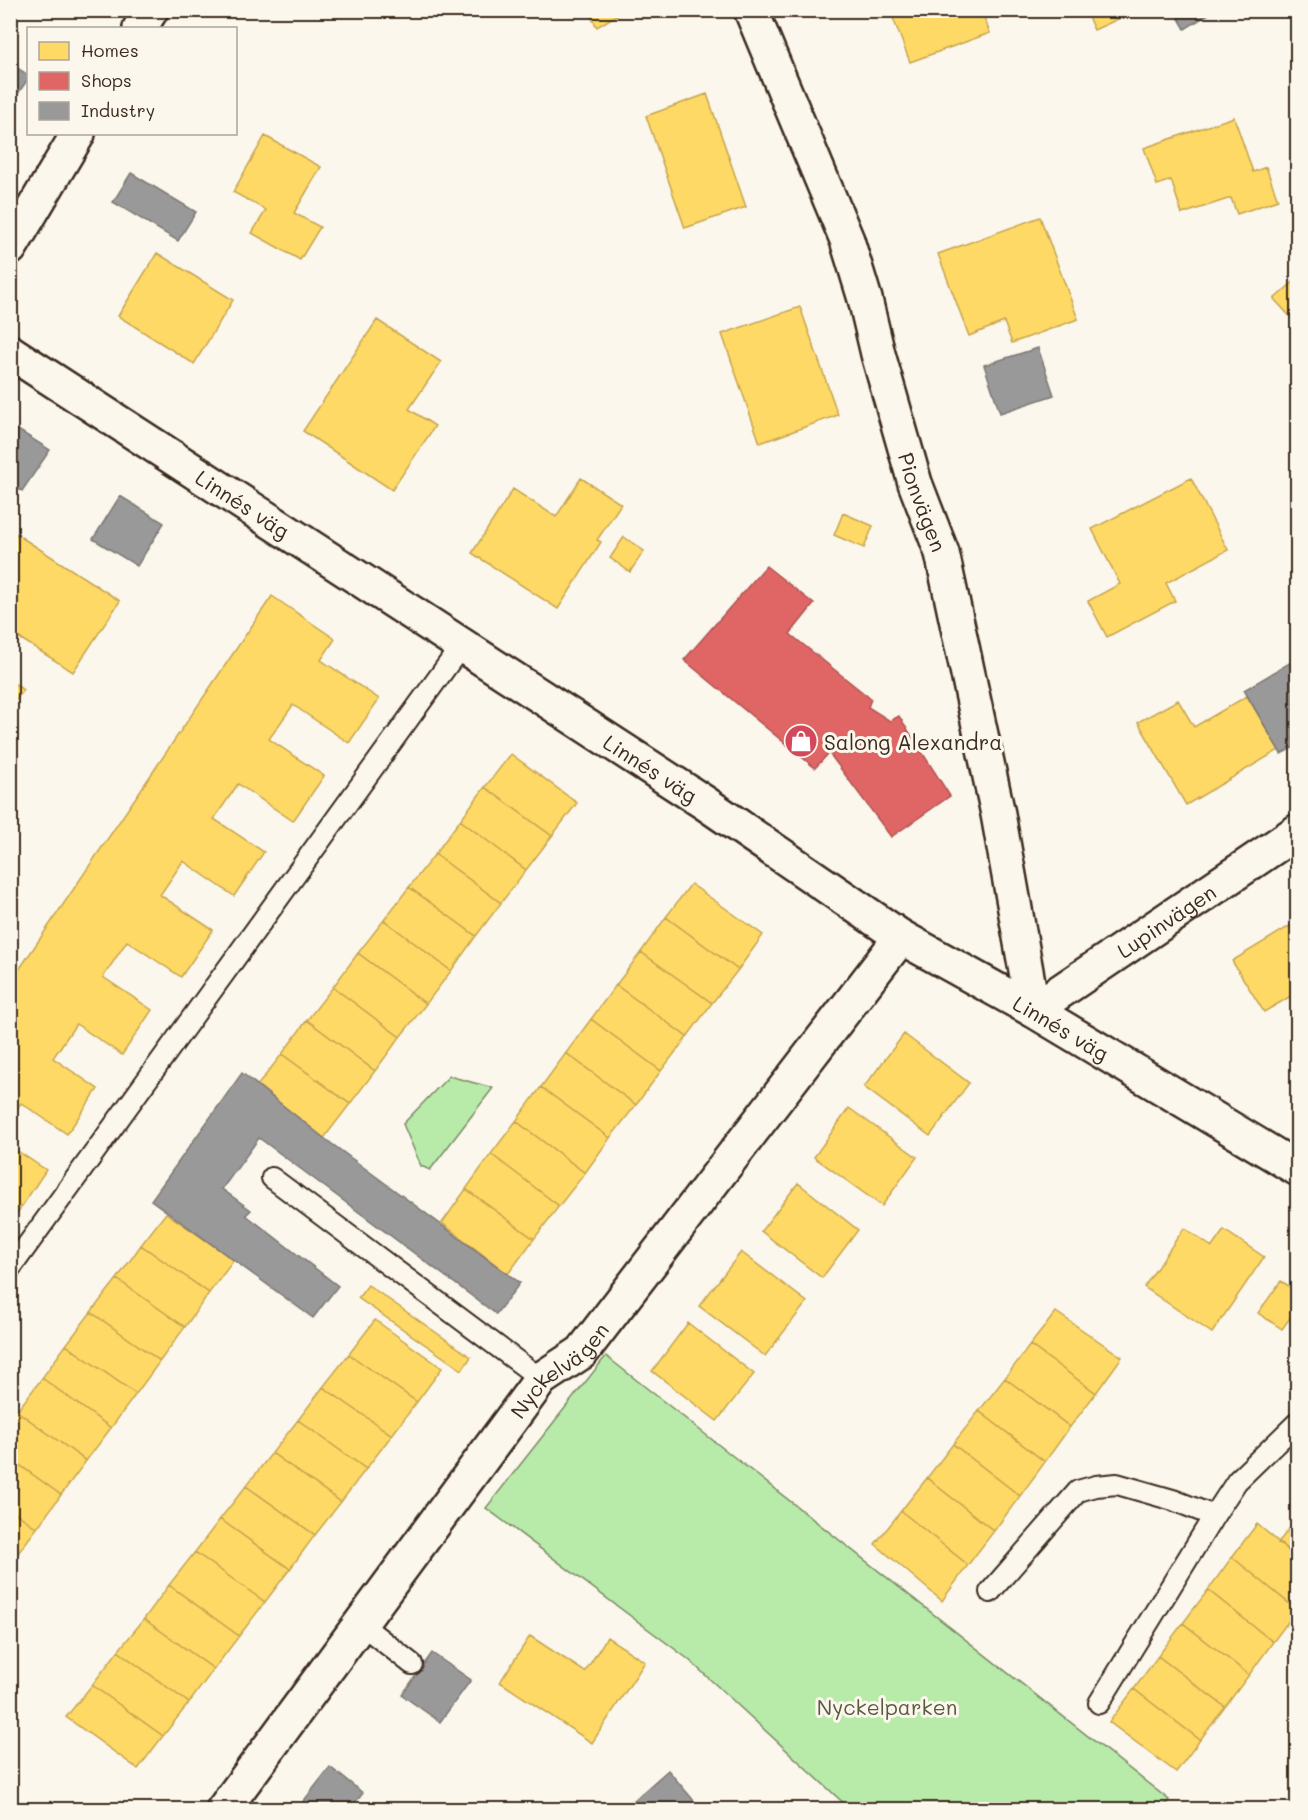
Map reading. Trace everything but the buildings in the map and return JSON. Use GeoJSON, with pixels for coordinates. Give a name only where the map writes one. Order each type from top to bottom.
{"type":"FeatureCollection","features":[{"type":"Feature","properties":{"kind":"street"},"geometry":{"type":"LineString","coordinates":[[141,27],[151,10]]}},
{"type":"Feature","properties":{"kind":"street","name":"Pionvägen"},"geometry":{"type":"LineString","coordinates":[[751,10],[847,240],[866,299],[878,354],[915,483],[942,552],[998,814],[1033,1010]]}},
{"type":"Feature","properties":{"kind":"street"},"geometry":{"type":"LineString","coordinates":[[10,248],[77,135]]}},
{"type":"Feature","properties":{"kind":"street","name":"Linnés väg"},"geometry":{"type":"LineString","coordinates":[[10,352],[705,803],[901,937],[1033,1010],[1298,1169]]}},
{"type":"Feature","properties":{"kind":"street","name":"Lupinvägen"},"geometry":{"type":"LineString","coordinates":[[1033,1010],[1298,831]]}},
{"type":"Feature","properties":{"kind":"street","name":"Nyckelvägen"},"geometry":{"type":"LineString","coordinates":[[223,1809],[541,1379],[582,1352],[901,937]]}},
{"type":"Feature","properties":{"kind":"lane"},"geometry":{"type":"LineString","coordinates":[[10,1269],[462,645]]}},
{"type":"Feature","properties":{"kind":"lane"},"geometry":{"type":"LineString","coordinates":[[272,1178],[541,1379]]}},
{"type":"Feature","properties":{"kind":"lane"},"geometry":{"type":"LineString","coordinates":[[1099,1702],[1237,1481],[1298,1422]]}},
{"type":"Feature","properties":{"kind":"lane"},"geometry":{"type":"LineString","coordinates":[[990,1592],[1078,1491],[1117,1484],[1173,1500],[1214,1516]]}},
{"type":"Feature","properties":{"kind":"lane"},"geometry":{"type":"LineString","coordinates":[[361,1624],[412,1664]]}},
{"type":"Feature","properties":{"kind":"green space"},"geometry":{"type":"Polygon","coordinates":[[[449,1076],[493,1088],[430,1170],[421,1166],[403,1124],[449,1076]]]}},
{"type":"Feature","properties":{"kind":"green space","name":"Nyckelparken"},"geometry":{"type":"Polygon","coordinates":[[[606,1356],[1169,1800],[1163,1809],[850,1809],[688,1659],[486,1508],[606,1356]]]}},
{"type":"Feature","properties":{"kind":"place","name":"Salong Alexandra"},"geometry":{"type":"Point","coordinates":[801,741]}}]}
